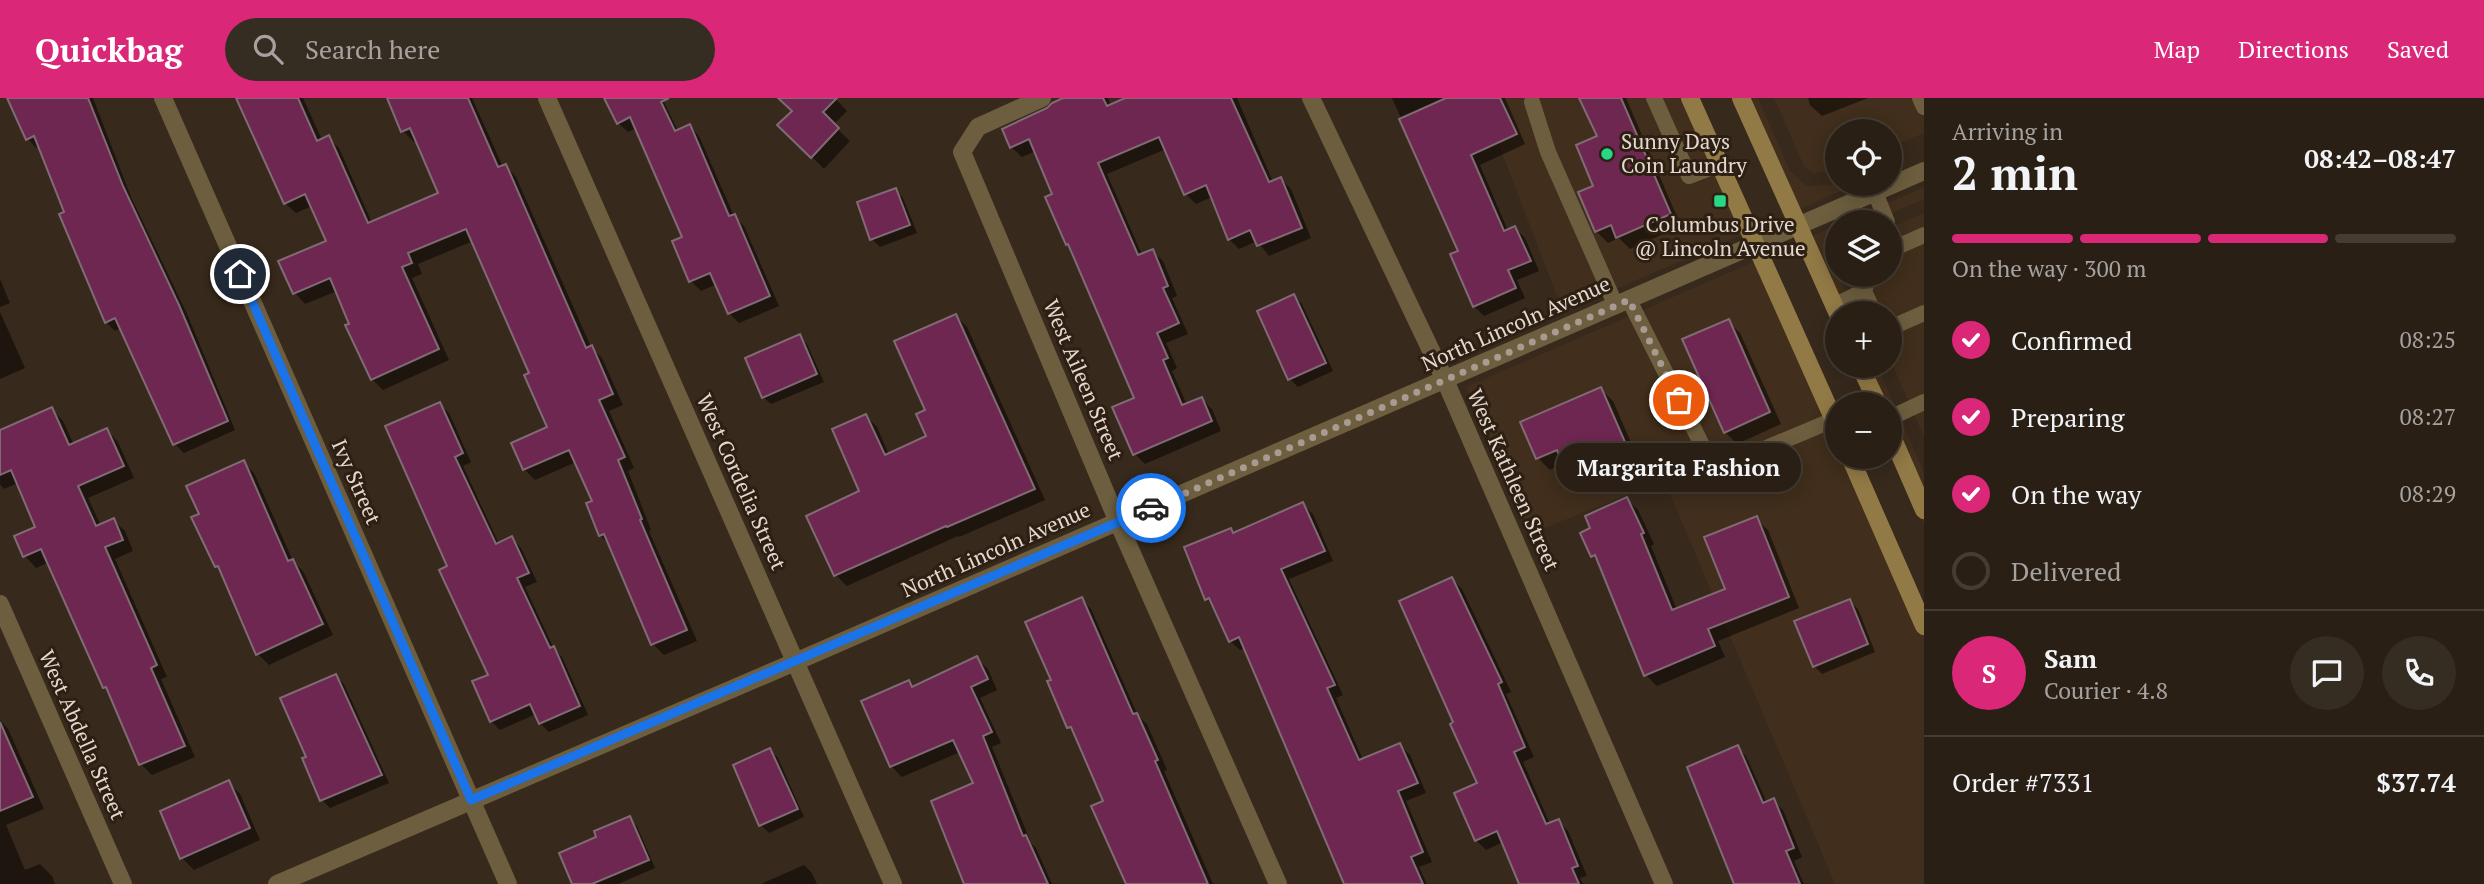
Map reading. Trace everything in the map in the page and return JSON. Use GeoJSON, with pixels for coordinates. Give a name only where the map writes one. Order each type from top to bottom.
{"type":"FeatureCollection","features":[{"type":"Feature","properties":{"kind":"main road"},"geometry":{"type":"LineString","coordinates":[[1690,98],[1825,402]]}},
{"type":"Feature","properties":{"kind":"main road"},"geometry":{"type":"LineString","coordinates":[[1741,98],[1832,301]]}},
{"type":"Feature","properties":{"kind":"main road"},"geometry":{"type":"LineString","coordinates":[[1902,460],[1924,510]]}},
{"type":"Feature","properties":{"kind":"main road"},"geometry":{"type":"LineString","coordinates":[[1855,469],[1924,626]]}},
{"type":"Feature","properties":{"kind":"street","name":"Ivy Street"},"geometry":{"type":"LineString","coordinates":[[163,98],[508,884]]}},
{"type":"Feature","properties":{"kind":"street","name":"West Cordelia Street"},"geometry":{"type":"LineString","coordinates":[[547,98],[893,884]]}},
{"type":"Feature","properties":{"kind":"street","name":"West Aileen Street"},"geometry":{"type":"LineString","coordinates":[[1042,98],[978,127],[962,152],[1118,522],[1278,884]]}},
{"type":"Feature","properties":{"kind":"street","name":"West Kathleen Street"},"geometry":{"type":"LineString","coordinates":[[1311,98],[1444,380],[1664,884]]}},
{"type":"Feature","properties":{"kind":"street","name":"North Lincoln Avenue"},"geometry":{"type":"LineString","coordinates":[[1902,180],[1924,171]]}},
{"type":"Feature","properties":{"kind":"street","name":"North Lincoln Avenue"},"geometry":{"type":"LineString","coordinates":[[277,884],[1866,196]]}},
{"type":"Feature","properties":{"kind":"street","name":"West Abdella Street"},"geometry":{"type":"LineString","coordinates":[[0,604],[123,884]]}},
{"type":"Feature","properties":{"kind":"lane"},"geometry":{"type":"LineString","coordinates":[[1654,98],[1689,176],[1720,164]]}},
{"type":"Feature","properties":{"kind":"lane"},"geometry":{"type":"LineString","coordinates":[[1920,98],[1924,107]]}},
{"type":"Feature","properties":{"kind":"lane"},"geometry":{"type":"LineString","coordinates":[[1532,102],[1548,152],[1623,303],[1704,449],[1714,456],[1745,457],[1825,429]]}},
{"type":"Feature","properties":{"kind":"lane"},"geometry":{"type":"LineString","coordinates":[[1902,245],[1924,235]]}},
{"type":"Feature","properties":{"kind":"lane"},"geometry":{"type":"LineString","coordinates":[[1849,301],[1864,291],[1865,287]]}},
{"type":"Feature","properties":{"kind":"lane"},"geometry":{"type":"LineString","coordinates":[[1864,291],[1869,301]]}},
{"type":"Feature","properties":{"kind":"lane"},"geometry":{"type":"LineString","coordinates":[[1902,323],[1924,313]]}},
{"type":"Feature","properties":{"kind":"lane"},"geometry":{"type":"LineString","coordinates":[[1902,412],[1924,402]]}},
{"type":"Feature","properties":{"kind":"shaded area"},"geometry":{"type":"Polygon","coordinates":[[[1481,98],[1695,98],[1755,229],[1563,312],[1481,98]]]}},
{"type":"Feature","properties":{"kind":"shaded area"},"geometry":{"type":"Polygon","coordinates":[[[1732,98],[1758,98],[1790,171],[1807,186],[1825,185],[1825,196],[1830,196],[1786,215],[1732,98]]]}},
{"type":"Feature","properties":{"kind":"shaded area"},"geometry":{"type":"Polygon","coordinates":[[[1774,98],[1924,98],[1924,133],[1902,142],[1902,119],[1825,119],[1825,172],[1813,173],[1804,166],[1774,98]]]}},
{"type":"Feature","properties":{"kind":"shaded area"},"geometry":{"type":"Polygon","coordinates":[[[1924,187],[1924,199],[1899,210],[1871,210],[1924,187]]]}},
{"type":"Feature","properties":{"kind":"shaded area"},"geometry":{"type":"Polygon","coordinates":[[[1924,213],[1924,437],[1898,378],[1902,378],[1902,301],[1865,301],[1858,287],[1902,287],[1902,223],[1924,213]]]}},
{"type":"Feature","properties":{"kind":"shaded area"},"geometry":{"type":"Polygon","coordinates":[[[1825,230],[1825,287],[1843,287],[1850,301],[1825,301],[1825,304],[1798,242],[1825,230]]]}},
{"type":"Feature","properties":{"kind":"shaded area"},"geometry":{"type":"Polygon","coordinates":[[[1767,256],[1827,392],[1825,469],[1861,469],[1924,611],[1924,884],[1835,884],[1664,480],[1530,534],[1466,387],[1767,256]]]}},
{"type":"Feature","properties":{"kind":"shaded area"},"geometry":{"type":"Polygon","coordinates":[[[1858,378],[1882,378],[1889,392],[1865,392],[1858,378]]]}},
{"type":"Feature","properties":{"kind":"shaded area"},"geometry":{"type":"Polygon","coordinates":[[[1902,422],[1924,472],[1924,526],[1898,469],[1902,469],[1902,422]]]}},
{"type":"Feature","properties":{"kind":"building"},"geometry":{"type":"Polygon","coordinates":[[[7,98],[88,98],[123,186],[179,305],[228,421],[173,445],[115,318],[105,323],[59,214],[64,212],[34,136],[26,140],[7,98]]]}},
{"type":"Feature","properties":{"kind":"building"},"geometry":{"type":"Polygon","coordinates":[[[236,98],[298,98],[317,141],[329,135],[368,223],[438,193],[410,128],[401,132],[387,98],[468,98],[498,167],[506,164],[586,348],[592,345],[613,394],[599,400],[625,457],[618,460],[642,519],[640,520],[687,630],[651,645],[604,534],[599,536],[586,503],[592,501],[569,450],[523,470],[511,443],[547,427],[524,375],[529,373],[466,229],[408,253],[412,263],[402,267],[439,349],[371,380],[345,325],[349,324],[330,278],[293,294],[278,261],[326,241],[305,194],[284,204],[236,98]]]}},
{"type":"Feature","properties":{"kind":"building"},"geometry":{"type":"Polygon","coordinates":[[[604,98],[669,98],[661,102],[675,131],[690,124],[729,216],[735,214],[770,296],[728,314],[710,273],[689,282],[672,241],[682,237],[630,117],[617,124],[604,98]]]}},
{"type":"Feature","properties":{"kind":"building"},"geometry":{"type":"Polygon","coordinates":[[[778,98],[837,98],[823,112],[839,128],[811,158],[777,125],[792,111],[778,98]]]}},
{"type":"Feature","properties":{"kind":"building"},"geometry":{"type":"Polygon","coordinates":[[[1063,98],[1103,98],[1107,106],[1125,98],[1231,98],[1269,182],[1281,177],[1302,228],[1257,246],[1250,230],[1228,240],[1206,185],[1184,195],[1159,137],[1098,163],[1138,255],[1153,249],[1168,286],[1163,288],[1179,323],[1157,333],[1168,358],[1163,360],[1182,405],[1202,397],[1212,421],[1133,455],[1112,407],[1134,398],[1045,197],[1052,194],[1029,139],[1010,148],[1002,129],[1063,98]]]}},
{"type":"Feature","properties":{"kind":"building"},"geometry":{"type":"Polygon","coordinates":[[[1446,98],[1500,98],[1517,134],[1471,155],[1504,231],[1515,226],[1531,261],[1508,270],[1516,288],[1473,307],[1450,254],[1458,251],[1399,119],[1446,98]]]}},
{"type":"Feature","properties":{"kind":"building"},"geometry":{"type":"Polygon","coordinates":[[[1579,98],[1621,98],[1671,214],[1616,238],[1611,225],[1595,232],[1578,192],[1593,186],[1576,145],[1597,136],[1579,98]]]}},
{"type":"Feature","properties":{"kind":"building"},"geometry":{"type":"Polygon","coordinates":[[[896,188],[910,225],[870,240],[857,202],[896,188]]]}},
{"type":"Feature","properties":{"kind":"building"},"geometry":{"type":"Polygon","coordinates":[[[1294,294],[1326,363],[1288,380],[1257,311],[1294,294]]]}},
{"type":"Feature","properties":{"kind":"building"},"geometry":{"type":"Polygon","coordinates":[[[956,314],[1035,489],[834,576],[806,516],[859,491],[832,429],[866,414],[885,455],[926,436],[916,414],[925,410],[894,341],[956,314]]]}},
{"type":"Feature","properties":{"kind":"building"},"geometry":{"type":"Polygon","coordinates":[[[1729,319],[1770,412],[1724,433],[1682,339],[1729,319]]]}},
{"type":"Feature","properties":{"kind":"building"},"geometry":{"type":"Polygon","coordinates":[[[800,334],[817,374],[762,398],[745,358],[800,334]]]}},
{"type":"Feature","properties":{"kind":"building"},"geometry":{"type":"Polygon","coordinates":[[[1601,387],[1625,442],[1564,468],[1557,450],[1536,459],[1520,422],[1601,387]]]}},
{"type":"Feature","properties":{"kind":"building"},"geometry":{"type":"Polygon","coordinates":[[[440,402],[463,453],[455,457],[496,544],[512,536],[529,573],[517,578],[550,648],[554,646],[580,706],[539,724],[530,704],[490,722],[472,681],[488,675],[439,570],[447,566],[385,426],[440,402]]]}},
{"type":"Feature","properties":{"kind":"building"},"geometry":{"type":"Polygon","coordinates":[[[52,407],[69,445],[107,428],[124,466],[78,486],[96,526],[114,518],[123,540],[105,547],[157,665],[151,668],[185,746],[139,765],[106,687],[103,688],[41,549],[23,557],[14,536],[35,527],[11,470],[0,475],[0,430],[52,407]]]}},
{"type":"Feature","properties":{"kind":"building"},"geometry":{"type":"Polygon","coordinates":[[[244,460],[288,561],[293,559],[323,624],[256,655],[218,566],[215,567],[191,517],[199,514],[186,486],[244,460]]]}},
{"type":"Feature","properties":{"kind":"building"},"geometry":{"type":"Polygon","coordinates":[[[1627,497],[1644,533],[1641,534],[1672,610],[1725,589],[1704,537],[1757,516],[1789,597],[1708,629],[1715,646],[1644,676],[1595,555],[1591,557],[1580,533],[1590,528],[1585,516],[1627,497]]]}},
{"type":"Feature","properties":{"kind":"building"},"geometry":{"type":"Polygon","coordinates":[[[1303,502],[1325,551],[1281,569],[1335,685],[1327,688],[1359,760],[1400,743],[1418,783],[1398,791],[1423,852],[1411,857],[1423,884],[1344,884],[1239,637],[1229,642],[1209,598],[1205,600],[1184,547],[1231,528],[1233,533],[1303,502]]]}},
{"type":"Feature","properties":{"kind":"building"},"geometry":{"type":"Polygon","coordinates":[[[1452,577],[1502,682],[1498,684],[1525,747],[1514,752],[1546,824],[1559,819],[1578,866],[1572,868],[1579,884],[1519,884],[1497,831],[1475,841],[1454,793],[1477,783],[1399,601],[1452,577]]]}},
{"type":"Feature","properties":{"kind":"building"},"geometry":{"type":"Polygon","coordinates":[[[1082,597],[1133,714],[1137,713],[1158,760],[1155,761],[1208,884],[1126,884],[1091,806],[1103,801],[1071,727],[1067,728],[1047,681],[1051,680],[1025,622],[1082,597]]]}},
{"type":"Feature","properties":{"kind":"building"},"geometry":{"type":"Polygon","coordinates":[[[1850,599],[1868,644],[1813,667],[1794,621],[1850,599]]]}},
{"type":"Feature","properties":{"kind":"building"},"geometry":{"type":"Polygon","coordinates":[[[977,656],[988,679],[971,687],[992,732],[983,736],[1023,836],[1026,835],[1048,884],[964,884],[931,801],[973,783],[953,740],[890,767],[861,701],[909,680],[912,687],[977,656]]]}},
{"type":"Feature","properties":{"kind":"building"},"geometry":{"type":"Polygon","coordinates":[[[336,674],[382,775],[320,801],[302,758],[306,757],[280,698],[336,674]]]}},
{"type":"Feature","properties":{"kind":"building"},"geometry":{"type":"Polygon","coordinates":[[[0,722],[33,797],[0,811],[0,722]]]}},
{"type":"Feature","properties":{"kind":"building"},"geometry":{"type":"Polygon","coordinates":[[[1738,745],[1763,803],[1774,798],[1794,848],[1786,851],[1800,884],[1734,884],[1687,767],[1738,745]]]}},
{"type":"Feature","properties":{"kind":"building"},"geometry":{"type":"Polygon","coordinates":[[[770,748],[798,809],[759,826],[733,765],[770,748]]]}},
{"type":"Feature","properties":{"kind":"building"},"geometry":{"type":"Polygon","coordinates":[[[229,780],[250,828],[180,859],[160,811],[229,780]]]}},
{"type":"Feature","properties":{"kind":"building"},"geometry":{"type":"Polygon","coordinates":[[[630,816],[649,860],[592,884],[572,884],[559,853],[596,837],[594,831],[630,816]]]}},
{"type":"Feature","properties":{"kind":"way so far"},"geometry":{"type":"LineString","coordinates":[[1151,508],[1629,300],[1679,400]]}},
{"type":"Feature","properties":{"kind":"place","name":"Sunny Days Coin Laundry"},"geometry":{"type":"Point","coordinates":[1607,154]}},
{"type":"Feature","properties":{"kind":"place","name":"Columbus Drive @ Lincoln Avenue"},"geometry":{"type":"Point","coordinates":[1720,201]}},
{"type":"Feature","properties":{"kind":"place","name":"Margarita Fashion"},"geometry":{"type":"Point","coordinates":[1679,400]}},
{"type":"Feature","properties":{"kind":"route"},"geometry":{"type":"LineString","coordinates":[[240,274],[471,800],[1151,508]]}}]}
